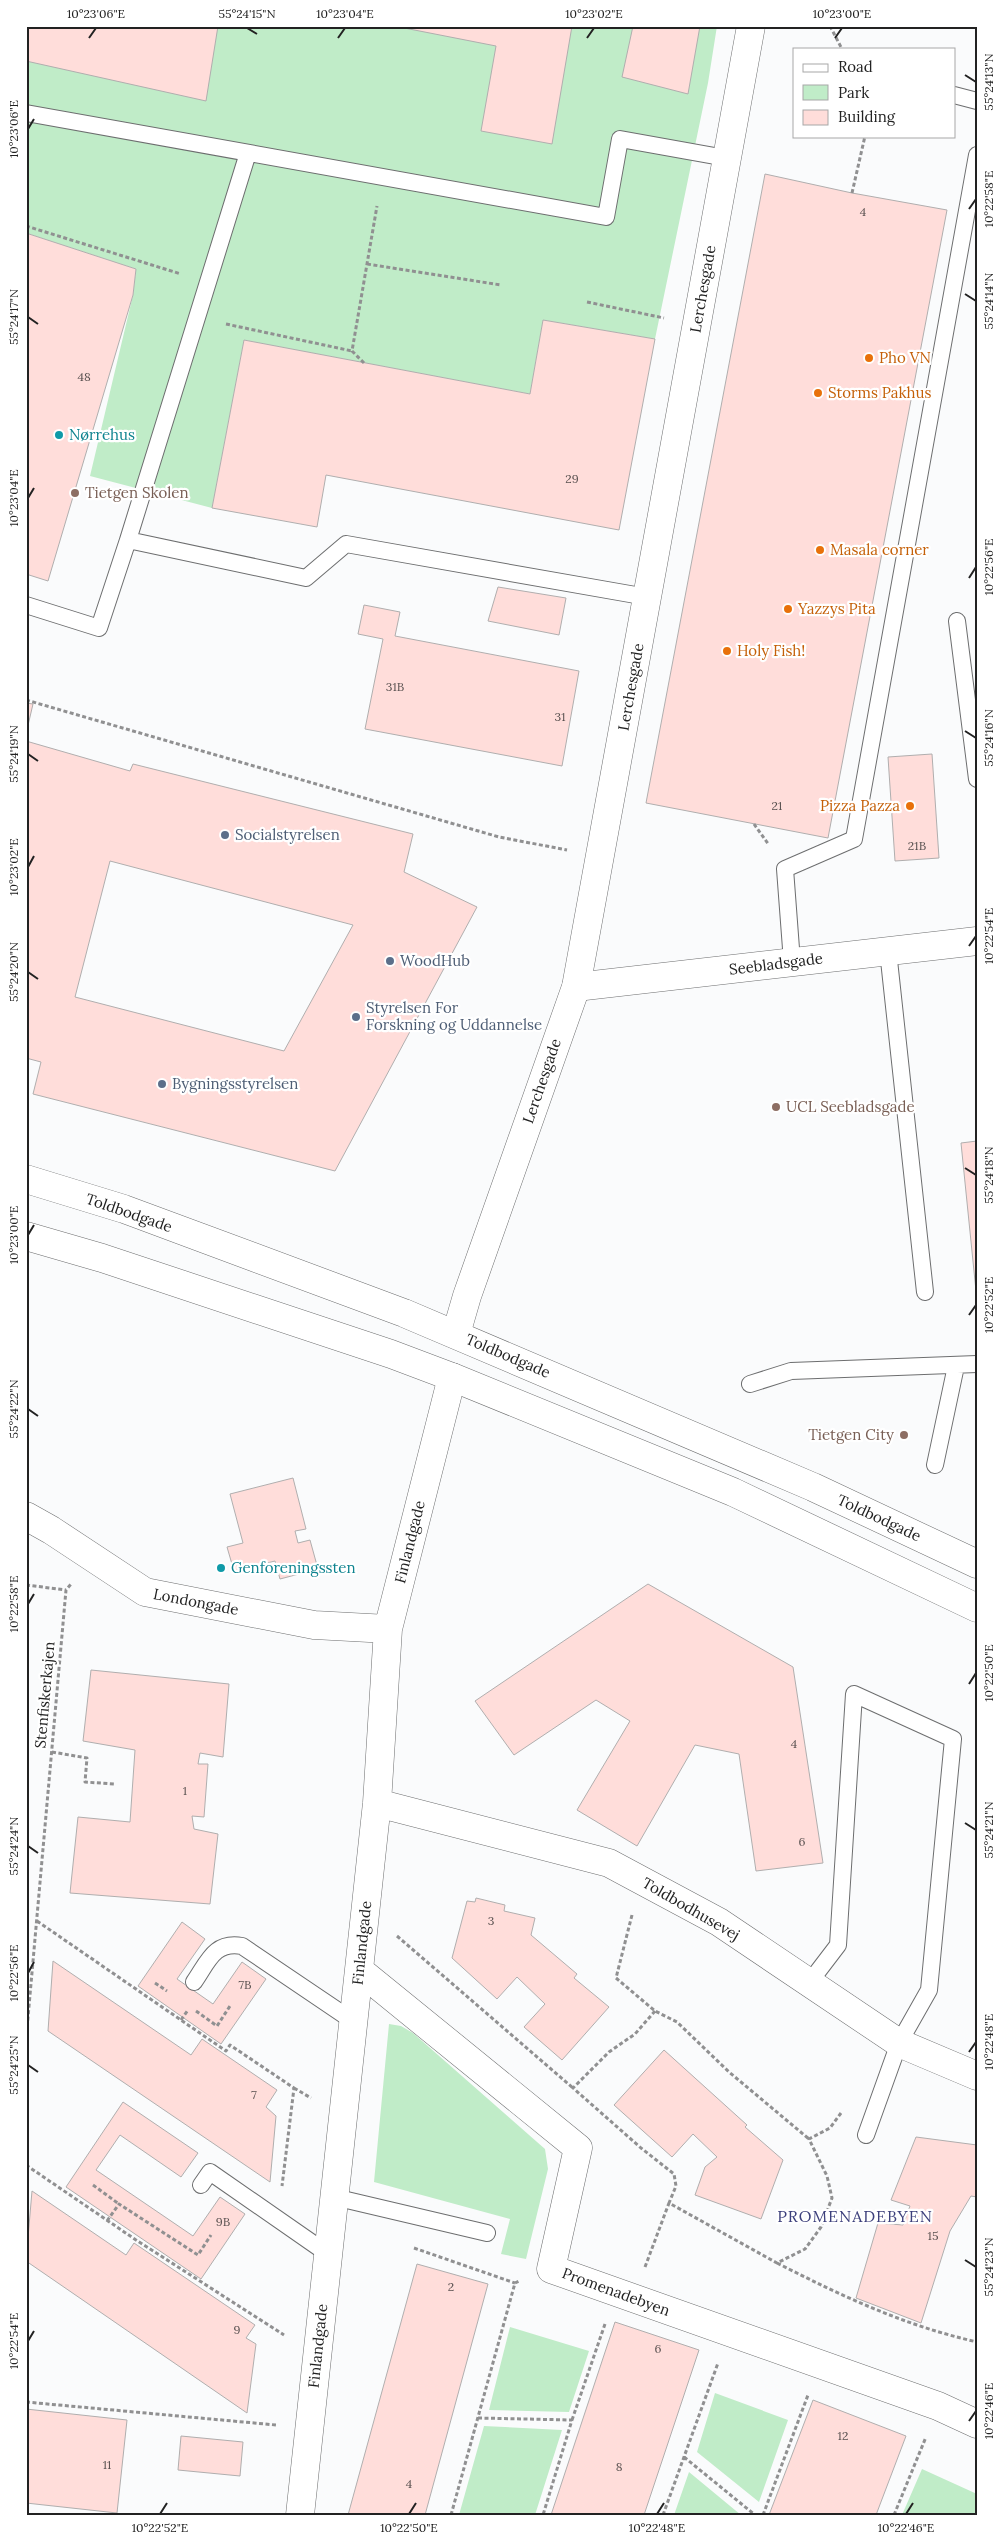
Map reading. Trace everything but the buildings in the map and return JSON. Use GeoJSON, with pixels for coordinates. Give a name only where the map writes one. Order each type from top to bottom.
{"type":"FeatureCollection","features":[{"type":"Feature","properties":{"kind":"street","name":"Lerchesgade"},"geometry":{"type":"LineString","coordinates":[[452,1377],[456,1334],[473,1278],[576,987],[751,26]]}},
{"type":"Feature","properties":{"kind":"street","name":"Seebladsgade"},"geometry":{"type":"LineString","coordinates":[[576,987],[977,941]]}},
{"type":"Feature","properties":{"kind":"street","name":"Toldbodgade"},"geometry":{"type":"LineString","coordinates":[[26,1179],[124,1209],[404,1312],[813,1487],[977,1564]]}},
{"type":"Feature","properties":{"kind":"street"},"geometry":{"type":"LineString","coordinates":[[26,1236],[112,1261],[392,1354],[452,1377],[733,1492],[977,1608]]}},
{"type":"Feature","properties":{"kind":"street","name":"Finlandgade"},"geometry":{"type":"LineString","coordinates":[[300,2515],[377,1803],[388,1629],[452,1377]]}},
{"type":"Feature","properties":{"kind":"street","name":"Londongade"},"geometry":{"type":"LineString","coordinates":[[26,1516],[44,1525],[145,1592],[314,1625],[388,1629]]}},
{"type":"Feature","properties":{"kind":"street","name":"Toldbodhusevej"},"geometry":{"type":"LineString","coordinates":[[377,1803],[609,1864],[719,1922],[898,2043],[977,2076]]}},
{"type":"Feature","properties":{"kind":"street","name":"Promenadebyen"},"geometry":{"type":"LineString","coordinates":[[359,1970],[578,2148],[551,2269],[938,2406],[977,2424]]}},
{"type":"Feature","properties":{"kind":"lane"},"geometry":{"type":"LineString","coordinates":[[956,96],[977,102]]}},
{"type":"Feature","properties":{"kind":"lane"},"geometry":{"type":"LineString","coordinates":[[26,113],[606,217],[620,139],[726,158]]}},
{"type":"Feature","properties":{"kind":"lane"},"geometry":{"type":"LineString","coordinates":[[26,606],[98,628],[210,282],[248,153]]}},
{"type":"Feature","properties":{"kind":"lane"},"geometry":{"type":"LineString","coordinates":[[792,962],[785,869],[854,840],[977,155]]}},
{"type":"Feature","properties":{"kind":"lane"},"geometry":{"type":"LineString","coordinates":[[128,540],[306,578],[346,544],[647,597]]}},
{"type":"Feature","properties":{"kind":"lane"},"geometry":{"type":"LineString","coordinates":[[957,621],[977,779]]}},
{"type":"Feature","properties":{"kind":"lane"},"geometry":{"type":"LineString","coordinates":[[888,951],[925,1292]]}},
{"type":"Feature","properties":{"kind":"lane"},"geometry":{"type":"LineString","coordinates":[[750,1384],[791,1371],[977,1364]]}},
{"type":"Feature","properties":{"kind":"lane"},"geometry":{"type":"LineString","coordinates":[[935,1465],[956,1366]]}},
{"type":"Feature","properties":{"kind":"lane"},"geometry":{"type":"LineString","coordinates":[[809,1984],[838,1946],[854,1694],[953,1739],[930,1990],[898,2043],[866,2135]]}},
{"type":"Feature","properties":{"kind":"lane"},"geometry":{"type":"LineString","coordinates":[[194,1982],[217,1950],[229,1944],[242,1946],[353,2021]]}},
{"type":"Feature","properties":{"kind":"lane"},"geometry":{"type":"LineString","coordinates":[[201,2185],[210,2172],[328,2254]]}},
{"type":"Feature","properties":{"kind":"lane"},"geometry":{"type":"LineString","coordinates":[[334,2198],[487,2233]]}},
{"type":"Feature","properties":{"kind":"path"},"geometry":{"type":"LineString","coordinates":[[830,26],[841,48]]}},
{"type":"Feature","properties":{"kind":"path"},"geometry":{"type":"LineString","coordinates":[[852,193],[865,138]]}},
{"type":"Feature","properties":{"kind":"path"},"geometry":{"type":"LineString","coordinates":[[352,351],[382,176]]}},
{"type":"Feature","properties":{"kind":"path"},"geometry":{"type":"LineString","coordinates":[[26,226],[210,282]]}},
{"type":"Feature","properties":{"kind":"path"},"geometry":{"type":"LineString","coordinates":[[367,264],[502,285]]}},
{"type":"Feature","properties":{"kind":"path"},"geometry":{"type":"LineString","coordinates":[[588,302],[696,324]]}},
{"type":"Feature","properties":{"kind":"path"},"geometry":{"type":"LineString","coordinates":[[198,318],[352,351],[364,363]]}},
{"type":"Feature","properties":{"kind":"path"},"geometry":{"type":"LineString","coordinates":[[26,700],[499,837],[600,857]]}},
{"type":"Feature","properties":{"kind":"path","name":"Stenfiskerkajen"},"geometry":{"type":"LineString","coordinates":[[26,1585],[66,1590],[26,2040]]}},
{"type":"Feature","properties":{"kind":"path"},"geometry":{"type":"LineString","coordinates":[[52,1752],[87,1758],[85,1782],[114,1784]]}},
{"type":"Feature","properties":{"kind":"path"},"geometry":{"type":"LineString","coordinates":[[365,1909],[467,1994],[641,2148],[674,2174],[676,2186],[669,2203],[624,2295],[572,2420],[543,2515]]}},
{"type":"Feature","properties":{"kind":"path"},"geometry":{"type":"LineString","coordinates":[[37,1921],[226,2051],[230,2045],[294,2088],[278,2219]]}},
{"type":"Feature","properties":{"kind":"path"},"geometry":{"type":"LineString","coordinates":[[625,1942],[616,1978],[655,2011],[677,2022],[729,2072],[809,2139],[827,2176],[832,2198],[821,2228],[805,2249],[777,2263]]}},
{"type":"Feature","properties":{"kind":"path"},"geometry":{"type":"LineString","coordinates":[[181,2020],[190,2007],[217,2026],[230,2006]]}},
{"type":"Feature","properties":{"kind":"path"},"geometry":{"type":"LineString","coordinates":[[573,2088],[609,2052],[635,2034],[655,2011]]}},
{"type":"Feature","properties":{"kind":"path"},"geometry":{"type":"LineString","coordinates":[[809,2139],[830,2128],[844,2109]]}},
{"type":"Feature","properties":{"kind":"path"},"geometry":{"type":"LineString","coordinates":[[26,2165],[107,2221],[259,2318]]}},
{"type":"Feature","properties":{"kind":"path"},"geometry":{"type":"LineString","coordinates":[[93,2186],[198,2255],[211,2236]]}},
{"type":"Feature","properties":{"kind":"path"},"geometry":{"type":"LineString","coordinates":[[669,2203],[852,2302],[929,2330],[977,2342]]}},
{"type":"Feature","properties":{"kind":"path"},"geometry":{"type":"LineString","coordinates":[[107,2221],[119,2204]]}},
{"type":"Feature","properties":{"kind":"path"},"geometry":{"type":"LineString","coordinates":[[418,2249],[515,2283],[551,2269]]}},
{"type":"Feature","properties":{"kind":"path"},"geometry":{"type":"LineString","coordinates":[[451,2515],[515,2283]]}},
{"type":"Feature","properties":{"kind":"path"},"geometry":{"type":"LineString","coordinates":[[663,2515],[729,2332]]}},
{"type":"Feature","properties":{"kind":"path"},"geometry":{"type":"LineString","coordinates":[[763,2515],[819,2364]]}},
{"type":"Feature","properties":{"kind":"path"},"geometry":{"type":"LineString","coordinates":[[26,2402],[309,2428]]}},
{"type":"Feature","properties":{"kind":"path"},"geometry":{"type":"LineString","coordinates":[[894,2515],[938,2406]]}},
{"type":"Feature","properties":{"kind":"path"},"geometry":{"type":"LineString","coordinates":[[478,2418],[572,2420]]}},
{"type":"Feature","properties":{"kind":"path"},"geometry":{"type":"LineString","coordinates":[[684,2457],[755,2515]]}},
{"type":"Feature","properties":{"kind":"green space"},"geometry":{"type":"Polygon","coordinates":[[[26,26],[717,26],[708,83],[655,339],[543,320],[530,394],[244,340],[212,508],[90,476],[133,295],[136,269],[26,233],[26,26]]]}},
{"type":"Feature","properties":{"kind":"green space"},"geometry":{"type":"Polygon","coordinates":[[[389,2024],[401,2026],[413,2033],[545,2149],[548,2169],[526,2259],[501,2254],[510,2219],[374,2182],[389,2024]]]}},
{"type":"Feature","properties":{"kind":"green space"},"geometry":{"type":"Polygon","coordinates":[[[510,2327],[589,2351],[569,2412],[489,2410],[510,2327]]]}},
{"type":"Feature","properties":{"kind":"green space"},"geometry":{"type":"Polygon","coordinates":[[[715,2393],[788,2420],[759,2502],[697,2452],[715,2393]]]}},
{"type":"Feature","properties":{"kind":"green space"},"geometry":{"type":"Polygon","coordinates":[[[484,2426],[562,2430],[535,2515],[459,2515],[484,2426]]]}},
{"type":"Feature","properties":{"kind":"green space"},"geometry":{"type":"Polygon","coordinates":[[[922,2469],[977,2494],[977,2515],[902,2515],[922,2469]]]}},
{"type":"Feature","properties":{"kind":"green space"},"geometry":{"type":"Polygon","coordinates":[[[689,2472],[741,2515],[674,2515],[689,2472]]]}},
{"type":"Feature","properties":{"kind":"place","name":"Pho VN"},"geometry":{"type":"Point","coordinates":[869,358]}},
{"type":"Feature","properties":{"kind":"place","name":"Storms Pakhus"},"geometry":{"type":"Point","coordinates":[818,393]}},
{"type":"Feature","properties":{"kind":"place","name":"Nørrehus"},"geometry":{"type":"Point","coordinates":[59,435]}},
{"type":"Feature","properties":{"kind":"place","name":"Tietgen Skolen"},"geometry":{"type":"Point","coordinates":[75,493]}},
{"type":"Feature","properties":{"kind":"place","name":"Masala corner"},"geometry":{"type":"Point","coordinates":[820,550]}},
{"type":"Feature","properties":{"kind":"place","name":"Yazzys Pita"},"geometry":{"type":"Point","coordinates":[788,609]}},
{"type":"Feature","properties":{"kind":"place","name":"Holy Fish!"},"geometry":{"type":"Point","coordinates":[727,651]}},
{"type":"Feature","properties":{"kind":"place","name":"Pizza Pazza"},"geometry":{"type":"Point","coordinates":[910,806]}},
{"type":"Feature","properties":{"kind":"place","name":"Socialstyrelsen"},"geometry":{"type":"Point","coordinates":[225,835]}},
{"type":"Feature","properties":{"kind":"place","name":"WoodHub"},"geometry":{"type":"Point","coordinates":[390,961]}},
{"type":"Feature","properties":{"kind":"place","name":"Styrelsen For Forskning og Uddannelse"},"geometry":{"type":"Point","coordinates":[356,1017]}},
{"type":"Feature","properties":{"kind":"place","name":"Bygningsstyrelsen"},"geometry":{"type":"Point","coordinates":[162,1084]}},
{"type":"Feature","properties":{"kind":"place","name":"UCL Seebladsgade"},"geometry":{"type":"Point","coordinates":[776,1107]}},
{"type":"Feature","properties":{"kind":"place","name":"Tietgen City"},"geometry":{"type":"Point","coordinates":[904,1435]}},
{"type":"Feature","properties":{"kind":"place","name":"Genforeningssten"},"geometry":{"type":"Point","coordinates":[221,1568]}},
{"type":"Feature","properties":{"kind":"district","name":"PROMENADEBYEN"},"geometry":{"type":"Point","coordinates":[855,2216]}}]}
